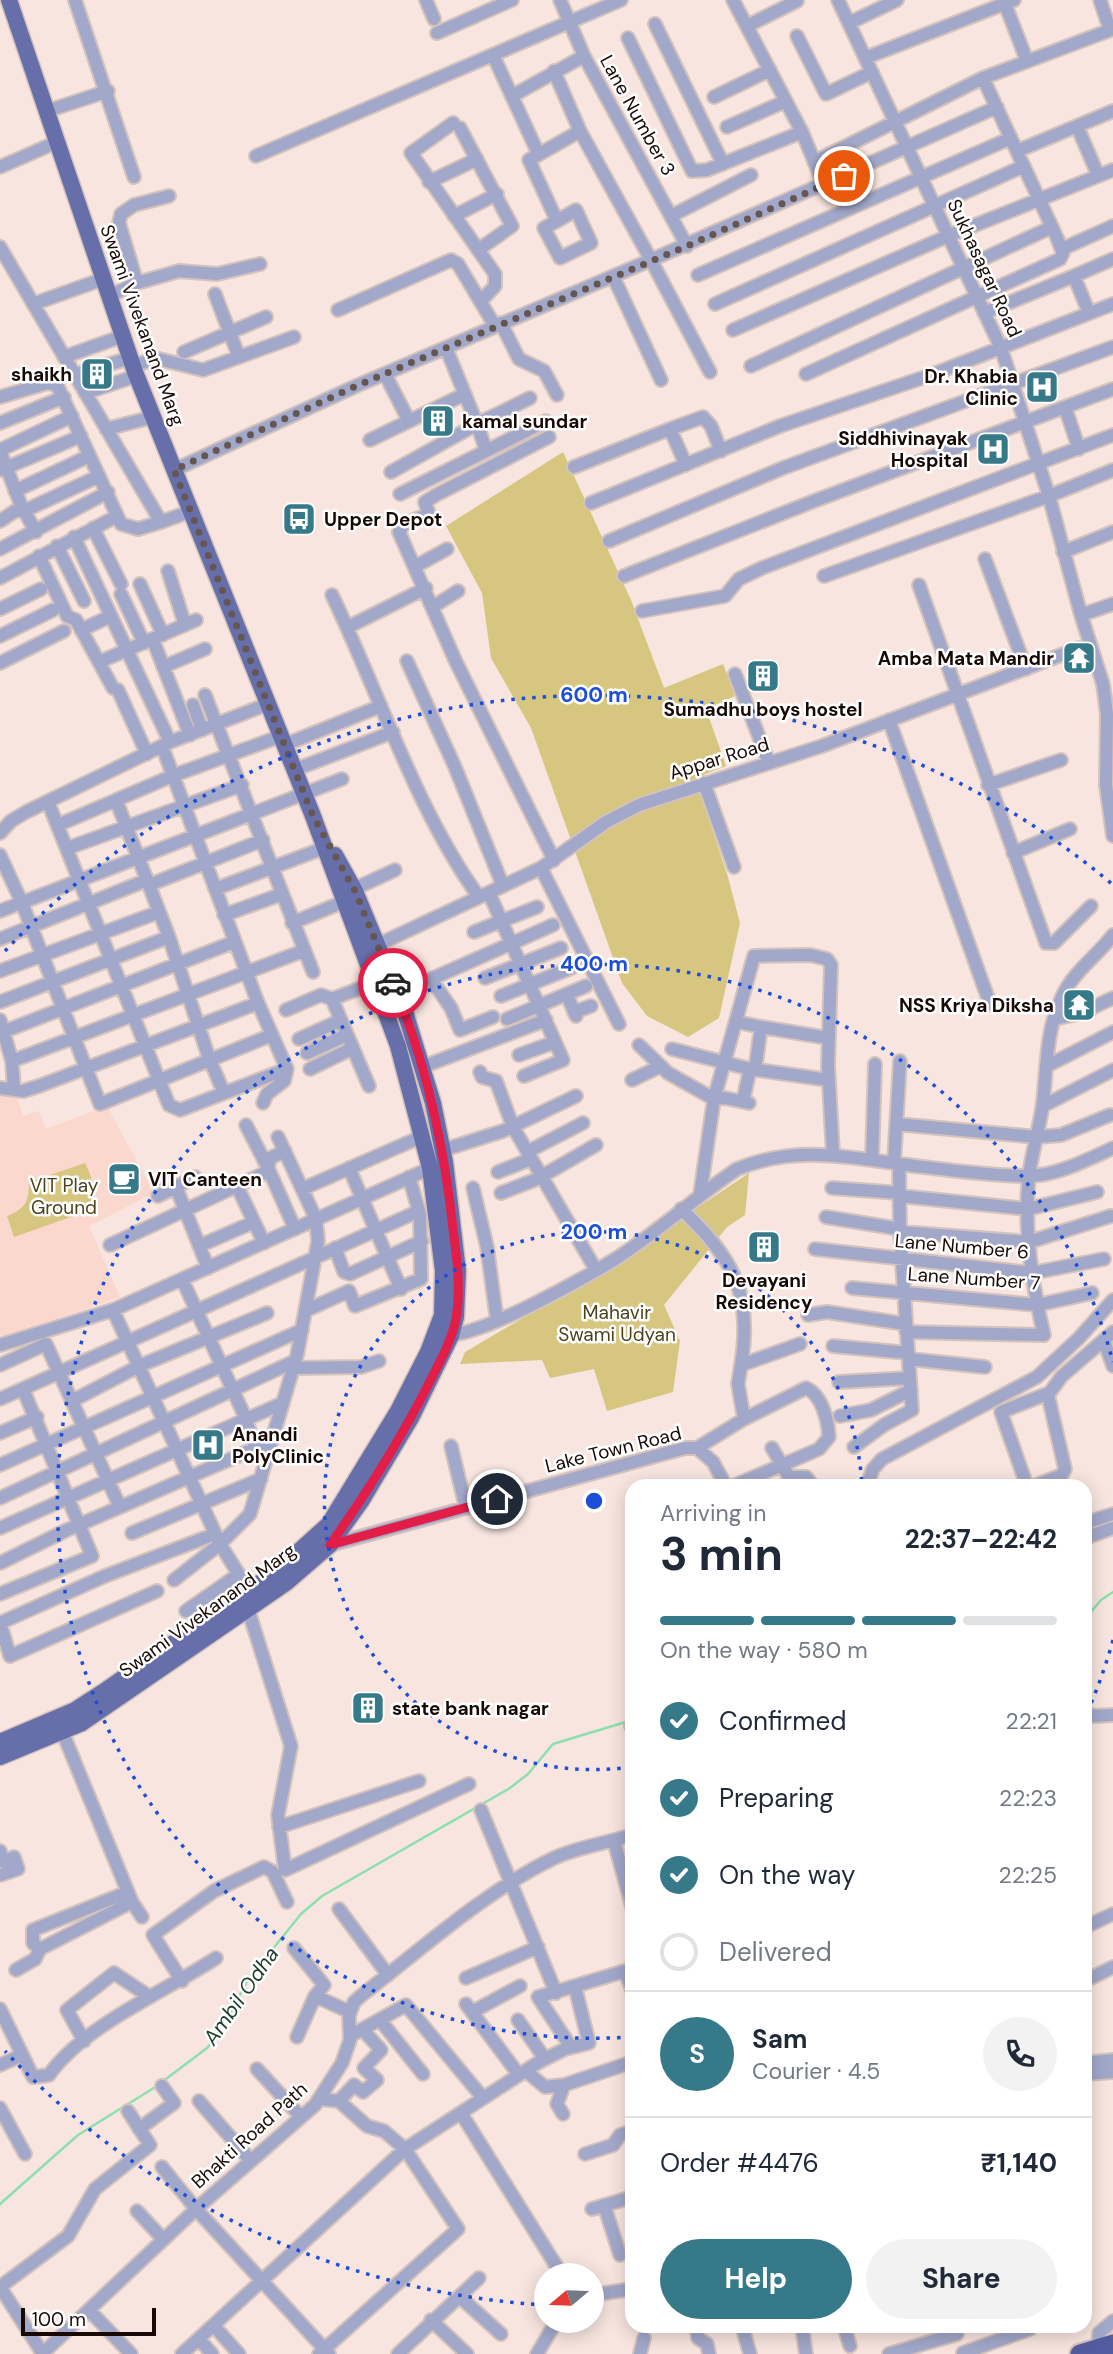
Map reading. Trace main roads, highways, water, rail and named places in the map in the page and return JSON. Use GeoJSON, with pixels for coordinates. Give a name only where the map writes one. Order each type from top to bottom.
{"type":"FeatureCollection","features":[{"type":"Feature","properties":{"kind":"main road","name":"Swami Vivekanand Marg"},"geometry":{"type":"LineString","coordinates":[[10,0],[133,366],[294,770],[348,896],[374,983],[398,1046],[423,1136],[439,1160]]}},
{"type":"Feature","properties":{"kind":"main road","name":"Swami Vivekanand Marg"},"geometry":{"type":"LineString","coordinates":[[252,1601],[277,1571],[329,1524],[443,1334],[456,1317],[458,1271],[422,1067],[405,1012],[377,945],[324,848],[313,816]]}},
{"type":"Feature","properties":{"kind":"main road","name":"Swami Vivekanand Marg"},"geometry":{"type":"LineString","coordinates":[[0,1757],[60,1726],[111,1704],[330,1545],[362,1500],[411,1418],[443,1334]]}},
{"type":"Feature","properties":{"kind":"main road","name":"Swami Vivekanand Marg"},"geometry":{"type":"LineString","coordinates":[[0,1742],[60,1726]]}},
{"type":"Feature","properties":{"kind":"waterway","name":"Ambil Odha"},"geometry":{"type":"LineString","coordinates":[[1092,1611],[1113,1592]]}},
{"type":"Feature","properties":{"kind":"waterway","name":"Ambil Odha"},"geometry":{"type":"LineString","coordinates":[[162,2082],[207,2048],[223,2028],[247,1981],[301,1914],[322,1896],[510,1788],[528,1774],[553,1744],[625,1722]]}},
{"type":"Feature","properties":{"kind":"waterway","name":"Ambil Odha"},"geometry":{"type":"LineString","coordinates":[[0,2204],[78,2135],[157,2086]]}},
{"type":"Feature","properties":{"kind":"place","name":"shaikh"},"geometry":{"type":"Point","coordinates":[97,374]}},
{"type":"Feature","properties":{"kind":"place","name":"Dr. Khabia Clinic"},"geometry":{"type":"Point","coordinates":[1042,387]}},
{"type":"Feature","properties":{"kind":"place","name":"kamal sundar"},"geometry":{"type":"Point","coordinates":[438,421]}},
{"type":"Feature","properties":{"kind":"place","name":"Siddhivinayak Hospital"},"geometry":{"type":"Point","coordinates":[993,449]}},
{"type":"Feature","properties":{"kind":"place","name":"Upper Depot"},"geometry":{"type":"Point","coordinates":[299,519]}},
{"type":"Feature","properties":{"kind":"place","name":"Amba Mata Mandir"},"geometry":{"type":"Point","coordinates":[1079,658]}},
{"type":"Feature","properties":{"kind":"place","name":"Sumadhu boys hostel"},"geometry":{"type":"Point","coordinates":[763,676]}},
{"type":"Feature","properties":{"kind":"place","name":"NSS Kriya Diksha"},"geometry":{"type":"Point","coordinates":[1079,1005]}},
{"type":"Feature","properties":{"kind":"place","name":"VIT Canteen"},"geometry":{"type":"Point","coordinates":[124,1179]}},
{"type":"Feature","properties":{"kind":"place","name":"Devayani Residency"},"geometry":{"type":"Point","coordinates":[764,1247]}},
{"type":"Feature","properties":{"kind":"place","name":"Anandi PolyClinic"},"geometry":{"type":"Point","coordinates":[208,1445]}},
{"type":"Feature","properties":{"kind":"place","name":"state bank nagar"},"geometry":{"type":"Point","coordinates":[368,1708]}},
{"type":"Feature","properties":{"kind":"park label","name":"VIT Play Ground"},"geometry":{"type":"Point","coordinates":[64,1196]}},
{"type":"Feature","properties":{"kind":"park label","name":"Mahavir Swami Udyan"},"geometry":{"type":"Point","coordinates":[617,1323]}}]}
